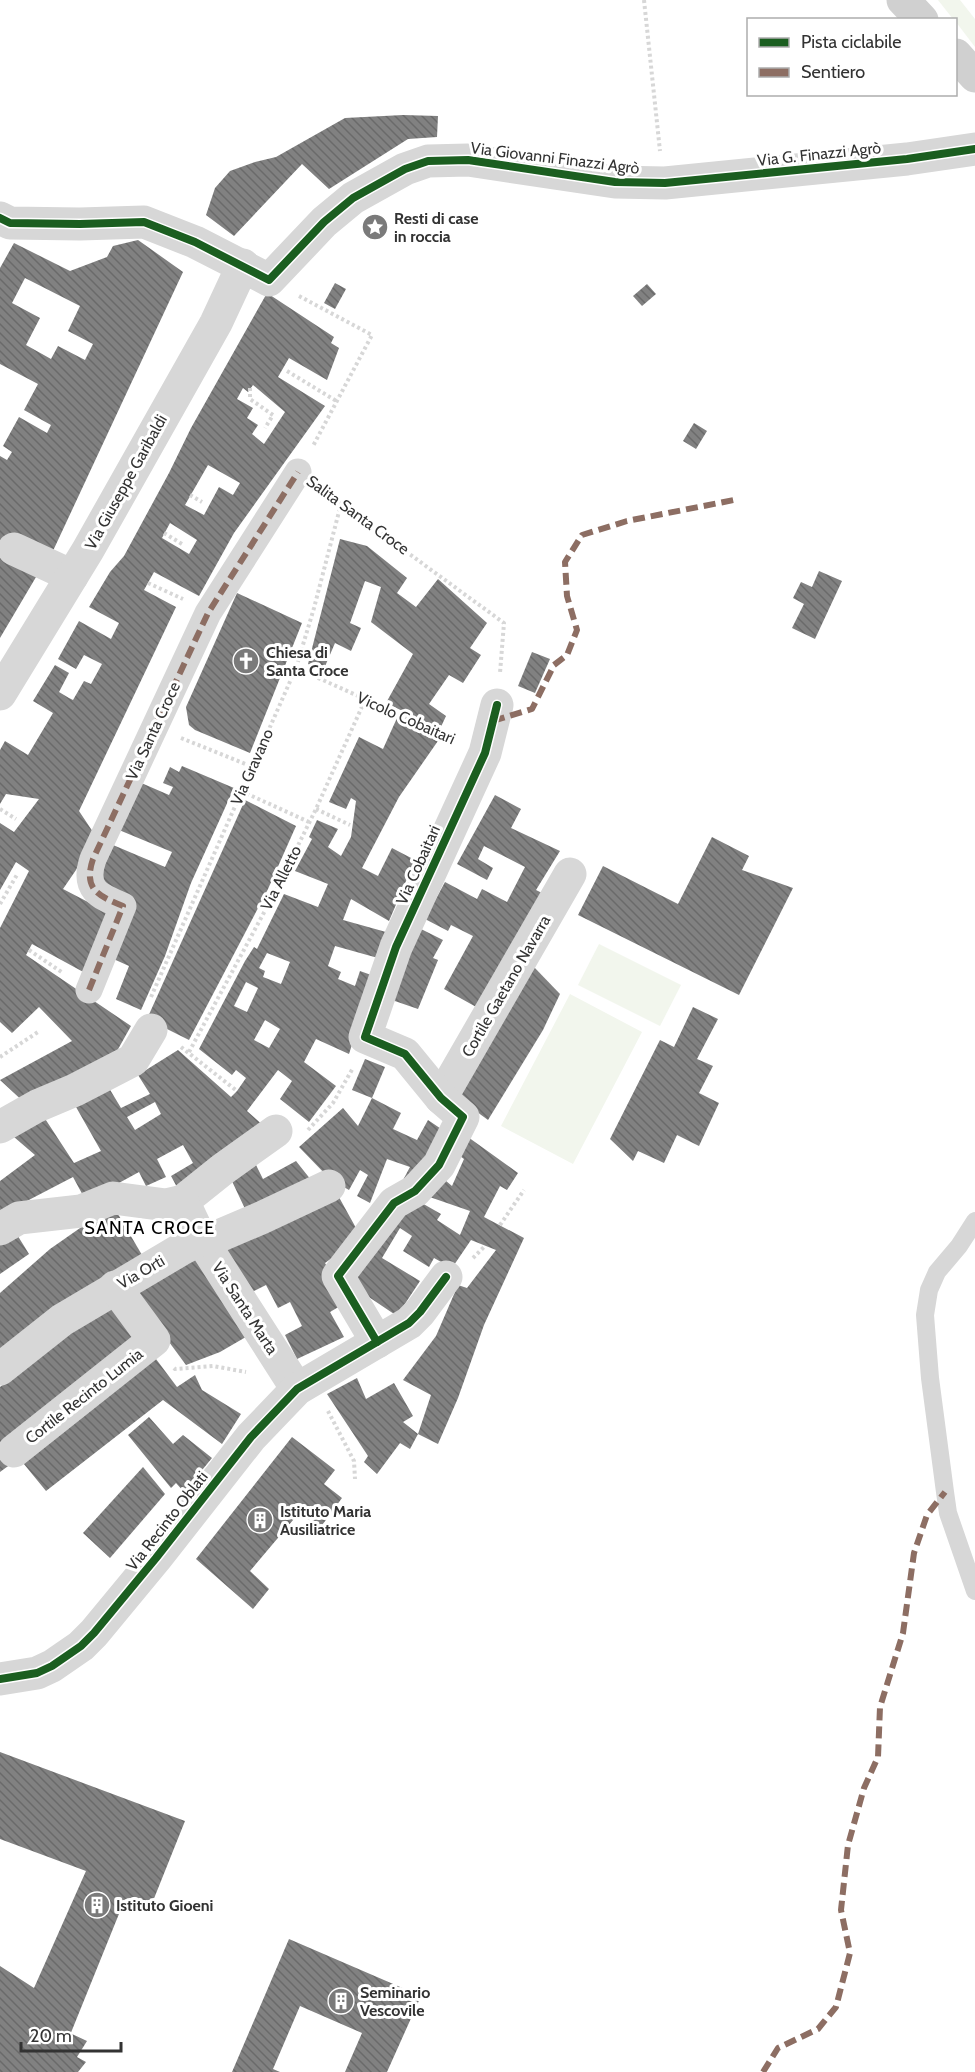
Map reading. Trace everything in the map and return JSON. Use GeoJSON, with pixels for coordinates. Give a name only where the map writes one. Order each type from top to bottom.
{"type":"FeatureCollection","features":[{"type":"Feature","properties":{"kind":"main road"},"geometry":{"type":"LineString","coordinates":[[903,0],[920,18]]}},
{"type":"Feature","properties":{"kind":"main road"},"geometry":{"type":"LineString","coordinates":[[957,56],[975,76]]}},
{"type":"Feature","properties":{"kind":"street","name":"Via G. Finazzi Agrò"},"geometry":{"type":"LineString","coordinates":[[663,168],[907,159],[975,149]]}},
{"type":"Feature","properties":{"kind":"street","name":"Via Giovanni Finazzi Agrò"},"geometry":{"type":"LineString","coordinates":[[269,280],[324,222],[354,198],[405,169],[428,161],[468,160],[615,182],[663,168]]}},
{"type":"Feature","properties":{"kind":"street"},"geometry":{"type":"LineString","coordinates":[[3,227],[144,222],[195,242],[269,280]]}},
{"type":"Feature","properties":{"kind":"street","name":"Via Giuseppe Garibaldi"},"geometry":{"type":"LineString","coordinates":[[0,694],[88,550],[216,323],[269,280]]}},
{"type":"Feature","properties":{"kind":"street","name":"Via Santa Croce"},"geometry":{"type":"LineString","coordinates":[[90,990],[123,906],[101,897],[94,890],[89,870],[93,859],[208,613],[298,472]]}},
{"type":"Feature","properties":{"kind":"street"},"geometry":{"type":"LineString","coordinates":[[14,549],[72,576]]}},
{"type":"Feature","properties":{"kind":"street","name":"Via Cobaitari"},"geometry":{"type":"LineString","coordinates":[[365,1037],[396,947],[485,753],[498,690]]}},
{"type":"Feature","properties":{"kind":"street","name":"Cortile Gaetano Navarra"},"geometry":{"type":"LineString","coordinates":[[441,1098],[570,874]]}},
{"type":"Feature","properties":{"kind":"street"},"geometry":{"type":"LineString","coordinates":[[0,1127],[37,1106],[75,1090],[133,1060],[150,1016]]}},
{"type":"Feature","properties":{"kind":"street"},"geometry":{"type":"LineString","coordinates":[[365,1037],[405,1054],[441,1098],[464,1117],[439,1165],[415,1191],[393,1203],[338,1276],[377,1342]]}},
{"type":"Feature","properties":{"kind":"street"},"geometry":{"type":"LineString","coordinates":[[0,1229],[19,1218],[81,1210],[113,1198],[166,1205],[183,1201],[223,1169],[289,1135]]}},
{"type":"Feature","properties":{"kind":"street","name":"Via Orti"},"geometry":{"type":"LineString","coordinates":[[0,1368],[62,1320],[115,1287],[201,1239],[231,1230],[329,1186]]}},
{"type":"Feature","properties":{"kind":"street","name":"Via Santa Marta"},"geometry":{"type":"LineString","coordinates":[[183,1201],[201,1239],[297,1389]]}},
{"type":"Feature","properties":{"kind":"street","name":"Via Recinto Oblati"},"geometry":{"type":"LineString","coordinates":[[0,1679],[37,1673],[66,1657],[88,1639],[156,1558],[251,1437],[297,1389],[409,1323],[446,1277]]}},
{"type":"Feature","properties":{"kind":"street","name":"Cortile Recinto Lumia"},"geometry":{"type":"LineString","coordinates":[[14,1451],[154,1340],[115,1287]]}},
{"type":"Feature","properties":{"kind":"lane"},"geometry":{"type":"LineString","coordinates":[[975,1221],[938,1272],[929,1290],[925,1315],[930,1378],[946,1502],[975,1591]]}},
{"type":"Feature","properties":{"kind":"path"},"geometry":{"type":"LineString","coordinates":[[644,0],[663,168]]}},
{"type":"Feature","properties":{"kind":"path"},"geometry":{"type":"LineString","coordinates":[[269,280],[372,335],[338,402],[298,472]]}},
{"type":"Feature","properties":{"kind":"path"},"geometry":{"type":"LineString","coordinates":[[287,371],[338,402]]}},
{"type":"Feature","properties":{"kind":"path"},"geometry":{"type":"LineString","coordinates":[[250,388],[250,399],[273,415],[265,428]]}},
{"type":"Feature","properties":{"kind":"path"},"geometry":{"type":"LineString","coordinates":[[190,495],[202,502]]}},
{"type":"Feature","properties":{"kind":"path"},"geometry":{"type":"LineString","coordinates":[[164,533],[182,544]]}},
{"type":"Feature","properties":{"kind":"path"},"geometry":{"type":"LineString","coordinates":[[241,791],[309,822]]}},
{"type":"Feature","properties":{"kind":"path"},"geometry":{"type":"LineString","coordinates":[[0,809],[16,819]]}},
{"type":"Feature","properties":{"kind":"path"},"geometry":{"type":"LineString","coordinates":[[316,809],[350,825]]}},
{"type":"Feature","properties":{"kind":"path"},"geometry":{"type":"LineString","coordinates":[[0,904],[18,873]]}},
{"type":"Feature","properties":{"kind":"path"},"geometry":{"type":"LineString","coordinates":[[29,950],[90,990]]}},
{"type":"Feature","properties":{"kind":"path"},"geometry":{"type":"LineString","coordinates":[[0,1057],[38,1032]]}},
{"type":"Feature","properties":{"kind":"path"},"geometry":{"type":"LineString","coordinates":[[289,1135],[333,1103],[350,1074],[365,1037]]}},
{"type":"Feature","properties":{"kind":"path"},"geometry":{"type":"LineString","coordinates":[[500,1225],[524,1190]]}},
{"type":"Feature","properties":{"kind":"path"},"geometry":{"type":"LineString","coordinates":[[192,1368],[213,1366]]}},
{"type":"Feature","properties":{"kind":"path"},"geometry":{"type":"LineString","coordinates":[[333,1419],[354,1461],[356,1479]]}},
{"type":"Feature","properties":{"kind":"shaded area"},"geometry":{"type":"Polygon","coordinates":[[[938,0],[960,0],[975,19],[975,47],[957,23],[957,18],[952,18],[938,0]]]}},
{"type":"Feature","properties":{"kind":"shaded area"},"geometry":{"type":"Polygon","coordinates":[[[599,944],[681,985],[660,1026],[578,985],[599,944]]]}},
{"type":"Feature","properties":{"kind":"shaded area"},"geometry":{"type":"Polygon","coordinates":[[[570,994],[642,1032],[573,1164],[501,1126],[570,994]]]}},
{"type":"Feature","properties":{"kind":"building"},"geometry":{"type":"Polygon","coordinates":[[[438,116],[437,137],[408,139],[329,189],[302,164],[234,236],[206,215],[215,188],[230,171],[276,157],[345,118],[438,116]]]}},
{"type":"Feature","properties":{"kind":"building"},"geometry":{"type":"Polygon","coordinates":[[[138,240],[183,272],[52,553],[0,638],[0,456],[7,460],[12,452],[3,446],[19,417],[47,433],[51,425],[24,410],[38,384],[0,364],[0,268],[14,243],[70,271],[107,257],[113,246],[138,240]],[[25,278],[12,303],[40,318],[26,345],[51,359],[58,346],[85,360],[93,344],[68,331],[80,306],[25,278]]]}},
{"type":"Feature","properties":{"kind":"building"},"geometry":{"type":"Polygon","coordinates":[[[335,283],[346,289],[335,309],[324,303],[335,283]]]}},
{"type":"Feature","properties":{"kind":"building"},"geometry":{"type":"Polygon","coordinates":[[[647,284],[656,294],[642,306],[633,296],[647,284]]]}},
{"type":"Feature","properties":{"kind":"building"},"geometry":{"type":"Polygon","coordinates":[[[267,293],[334,337],[331,343],[339,348],[327,380],[289,358],[278,377],[325,406],[234,533],[199,596],[154,572],[144,590],[176,607],[79,811],[93,832],[76,870],[63,889],[111,914],[87,974],[32,944],[26,955],[131,1026],[112,1060],[27,1105],[0,1080],[72,1041],[39,1007],[12,1033],[0,1022],[0,928],[29,871],[16,862],[0,890],[0,823],[14,832],[39,799],[6,794],[0,804],[0,750],[5,741],[28,755],[53,713],[33,701],[55,665],[69,673],[59,692],[69,698],[73,700],[84,681],[91,684],[102,664],[84,655],[76,669],[58,659],[79,621],[111,639],[119,623],[89,607],[110,572],[124,556],[191,428],[267,293]],[[253,385],[248,392],[243,388],[237,399],[253,408],[247,418],[258,425],[252,434],[264,444],[285,412],[253,385]],[[208,465],[185,505],[204,515],[219,487],[233,495],[240,483],[208,465]],[[170,523],[162,538],[189,554],[197,540],[170,523]]]}},
{"type":"Feature","properties":{"kind":"building"},"geometry":{"type":"Polygon","coordinates":[[[694,423],[707,431],[696,449],[683,441],[694,423]]]}},
{"type":"Feature","properties":{"kind":"building"},"geometry":{"type":"Polygon","coordinates":[[[340,539],[367,546],[407,578],[397,593],[416,607],[438,579],[487,623],[470,648],[481,655],[463,683],[449,675],[429,704],[446,716],[440,729],[386,703],[413,654],[371,622],[381,587],[365,581],[350,623],[361,628],[351,651],[335,643],[323,671],[308,664],[340,539]]]}},
{"type":"Feature","properties":{"kind":"building"},"geometry":{"type":"Polygon","coordinates":[[[819,571],[842,581],[815,639],[792,628],[804,604],[793,598],[801,582],[812,587],[819,571]]]}},
{"type":"Feature","properties":{"kind":"building","name":"Chiesa di Santa Croce"},"geometry":{"type":"Polygon","coordinates":[[[237,593],[302,623],[250,753],[195,730],[189,725],[186,707],[237,593]]]}},
{"type":"Feature","properties":{"kind":"building"},"geometry":{"type":"Polygon","coordinates":[[[532,652],[550,659],[535,693],[518,686],[532,652]]]}},
{"type":"Feature","properties":{"kind":"building"},"geometry":{"type":"Polygon","coordinates":[[[397,718],[440,738],[399,797],[362,868],[378,876],[392,848],[415,860],[389,921],[351,899],[343,920],[386,932],[378,958],[335,946],[328,966],[341,972],[338,979],[355,986],[360,971],[374,976],[349,1054],[316,1039],[304,1062],[336,1086],[309,1122],[280,1099],[292,1081],[278,1070],[247,1111],[265,1127],[178,1189],[171,1176],[193,1163],[183,1145],[157,1159],[166,1177],[146,1186],[139,1172],[86,1201],[73,1177],[0,1215],[0,1181],[35,1155],[7,1131],[40,1111],[74,1163],[101,1151],[76,1107],[109,1088],[121,1108],[150,1094],[138,1075],[178,1050],[231,1097],[237,1091],[246,1078],[236,1070],[232,1075],[199,1049],[245,961],[254,947],[257,949],[284,894],[318,907],[328,884],[295,871],[312,839],[309,837],[317,820],[338,829],[328,847],[341,856],[351,837],[356,801],[351,798],[346,809],[329,802],[359,737],[383,749],[397,718]],[[267,953],[259,968],[265,971],[263,977],[281,984],[290,962],[267,953]],[[246,982],[234,1006],[247,1012],[258,988],[246,982]],[[265,1020],[254,1040],[269,1048],[280,1029],[265,1020]],[[155,1102],[127,1117],[135,1130],[161,1114],[155,1102]]]}},
{"type":"Feature","properties":{"kind":"building"},"geometry":{"type":"Polygon","coordinates":[[[182,766],[234,788],[191,883],[165,956],[141,1010],[116,999],[129,966],[109,957],[133,898],[97,883],[113,845],[165,867],[172,852],[119,830],[139,782],[169,795],[173,787],[163,783],[170,767],[179,772],[182,766]]]}},
{"type":"Feature","properties":{"kind":"building"},"geometry":{"type":"Polygon","coordinates":[[[495,795],[521,809],[511,828],[560,851],[536,890],[542,893],[478,1008],[444,989],[473,936],[451,925],[448,931],[425,919],[445,882],[477,899],[482,889],[507,902],[525,867],[484,846],[478,859],[493,868],[487,880],[457,864],[495,795]]]}},
{"type":"Feature","properties":{"kind":"building"},"geometry":{"type":"Polygon","coordinates":[[[245,800],[296,826],[268,889],[189,1040],[147,1019],[245,800]]]}},
{"type":"Feature","properties":{"kind":"building"},"geometry":{"type":"Polygon","coordinates":[[[712,837],[749,856],[742,870],[793,888],[739,995],[578,915],[603,866],[678,904],[712,837]]]}},
{"type":"Feature","properties":{"kind":"building"},"geometry":{"type":"Polygon","coordinates":[[[421,929],[443,940],[433,958],[438,960],[418,1009],[389,999],[421,929]]]}},
{"type":"Feature","properties":{"kind":"building"},"geometry":{"type":"Polygon","coordinates":[[[532,965],[560,994],[543,1030],[488,1120],[453,1092],[532,965]]]}},
{"type":"Feature","properties":{"kind":"building"},"geometry":{"type":"Polygon","coordinates":[[[693,1007],[718,1019],[697,1059],[713,1066],[699,1093],[719,1103],[699,1146],[677,1135],[664,1163],[638,1151],[633,1161],[610,1139],[660,1040],[674,1047],[693,1007]]]}},
{"type":"Feature","properties":{"kind":"building"},"geometry":{"type":"Polygon","coordinates":[[[365,1059],[385,1067],[372,1098],[352,1090],[365,1059]]]}},
{"type":"Feature","properties":{"kind":"building"},"geometry":{"type":"Polygon","coordinates":[[[372,1098],[401,1113],[393,1129],[417,1140],[428,1120],[450,1135],[403,1180],[410,1167],[387,1159],[370,1203],[357,1196],[368,1175],[360,1170],[349,1190],[330,1179],[299,1147],[343,1108],[358,1126],[372,1098]]]}},
{"type":"Feature","properties":{"kind":"building"},"geometry":{"type":"Polygon","coordinates":[[[461,1132],[518,1173],[507,1190],[500,1186],[484,1217],[524,1238],[484,1325],[458,1398],[438,1444],[418,1434],[431,1395],[403,1380],[436,1336],[458,1285],[467,1288],[496,1250],[471,1240],[452,1268],[434,1258],[429,1267],[403,1251],[412,1236],[400,1228],[382,1258],[420,1281],[397,1316],[345,1281],[413,1198],[441,1214],[437,1220],[460,1235],[470,1211],[421,1194],[439,1175],[452,1186],[464,1159],[454,1152],[461,1132]]]}},
{"type":"Feature","properties":{"kind":"building"},"geometry":{"type":"Polygon","coordinates":[[[296,1161],[315,1185],[247,1213],[230,1177],[256,1165],[263,1179],[296,1161]]]}},
{"type":"Feature","properties":{"kind":"building"},"geometry":{"type":"Polygon","coordinates":[[[335,1190],[361,1237],[325,1263],[347,1302],[330,1312],[344,1337],[297,1359],[285,1335],[302,1326],[290,1302],[278,1308],[266,1285],[244,1296],[218,1250],[335,1190]]]}},
{"type":"Feature","properties":{"kind":"building"},"geometry":{"type":"Polygon","coordinates":[[[115,1209],[142,1255],[0,1356],[0,1293],[50,1249],[83,1226],[115,1209]]]}},
{"type":"Feature","properties":{"kind":"building"},"geometry":{"type":"Polygon","coordinates":[[[16,1233],[29,1254],[0,1274],[0,1242],[16,1233]]]}},
{"type":"Feature","properties":{"kind":"building"},"geometry":{"type":"Polygon","coordinates":[[[196,1254],[251,1334],[220,1352],[186,1365],[133,1293],[196,1254]]]}},
{"type":"Feature","properties":{"kind":"building"},"geometry":{"type":"Polygon","coordinates":[[[108,1302],[136,1336],[19,1458],[0,1472],[0,1387],[108,1302]]]}},
{"type":"Feature","properties":{"kind":"building"},"geometry":{"type":"Polygon","coordinates":[[[153,1355],[177,1387],[195,1375],[202,1390],[241,1414],[222,1444],[163,1400],[46,1491],[19,1458],[153,1355]]]}},
{"type":"Feature","properties":{"kind":"building"},"geometry":{"type":"Polygon","coordinates":[[[357,1378],[366,1399],[394,1383],[413,1416],[403,1422],[418,1434],[410,1449],[400,1443],[377,1474],[364,1462],[368,1456],[327,1394],[357,1378]]]}},
{"type":"Feature","properties":{"kind":"building"},"geometry":{"type":"Polygon","coordinates":[[[149,1417],[173,1444],[183,1435],[212,1458],[184,1492],[176,1483],[171,1488],[128,1435],[149,1417]]]}},
{"type":"Feature","properties":{"kind":"building","name":"Istituto Maria Ausiliatrice"},"geometry":{"type":"Polygon","coordinates":[[[292,1437],[335,1470],[324,1484],[342,1498],[320,1528],[299,1513],[250,1571],[269,1589],[253,1609],[196,1559],[292,1437]]]}},
{"type":"Feature","properties":{"kind":"building"},"geometry":{"type":"Polygon","coordinates":[[[143,1467],[165,1494],[110,1558],[83,1533],[143,1467]]]}},
{"type":"Feature","properties":{"kind":"building","name":"Istituto Gioeni"},"geometry":{"type":"Polygon","coordinates":[[[0,1752],[185,1821],[149,1911],[125,1899],[66,2045],[72,2034],[87,2041],[77,2057],[86,2062],[78,2072],[0,2072],[0,1966],[34,1988],[86,1871],[0,1839],[0,1752]]]}},
{"type":"Feature","properties":{"kind":"building","name":"Seminario Vescovile"},"geometry":{"type":"Polygon","coordinates":[[[289,1939],[421,1996],[387,2072],[345,2072],[362,2033],[300,2006],[273,2069],[280,2072],[232,2072],[289,1939]]]}},
{"type":"Feature","properties":{"kind":"marked path"},"geometry":{"type":"LineString","coordinates":[[89,990],[123,906],[106,899],[95,890],[90,878],[93,859],[208,613],[298,472]]}},
{"type":"Feature","properties":{"kind":"marked path"},"geometry":{"type":"LineString","coordinates":[[493,721],[532,709],[554,665],[567,655],[577,630],[567,596],[565,562],[582,535],[627,521],[734,500]]}},
{"type":"Feature","properties":{"kind":"marked path"},"geometry":{"type":"LineString","coordinates":[[763,2072],[778,2048],[818,2029],[836,2007],[850,1953],[841,1910],[848,1845],[864,1788],[878,1757],[880,1707],[903,1633],[914,1553],[927,1515],[945,1492]]}},
{"type":"Feature","properties":{"kind":"cycle path"},"geometry":{"type":"LineString","coordinates":[[0,218],[10,223],[144,222],[195,242],[269,280],[324,222],[353,198],[405,169],[428,161],[468,160],[615,182],[665,183],[907,159],[975,149]]}},
{"type":"Feature","properties":{"kind":"cycle path"},"geometry":{"type":"LineString","coordinates":[[377,1342],[338,1276],[394,1203],[415,1191],[439,1165],[463,1117],[441,1098],[405,1054],[365,1037],[396,947],[485,753],[497,705]]}},
{"type":"Feature","properties":{"kind":"cycle path"},"geometry":{"type":"LineString","coordinates":[[0,1679],[37,1673],[52,1666],[81,1646],[156,1558],[251,1437],[297,1389],[409,1323],[446,1277]]}},
{"type":"Feature","properties":{"kind":"place","name":"Resti di case in roccia"},"geometry":{"type":"Point","coordinates":[375,227]}},
{"type":"Feature","properties":{"kind":"place","name":"Chiesa di Santa Croce"},"geometry":{"type":"Point","coordinates":[246,661]}},
{"type":"Feature","properties":{"kind":"place","name":"Istituto Maria Ausiliatrice"},"geometry":{"type":"Point","coordinates":[260,1520]}},
{"type":"Feature","properties":{"kind":"place","name":"Istituto Gioeni"},"geometry":{"type":"Point","coordinates":[97,1905]}},
{"type":"Feature","properties":{"kind":"place","name":"Seminario Vescovile"},"geometry":{"type":"Point","coordinates":[341,2001]}},
{"type":"Feature","properties":{"kind":"district","name":"SANTA CROCE"},"geometry":{"type":"Point","coordinates":[150,1228]}}]}
